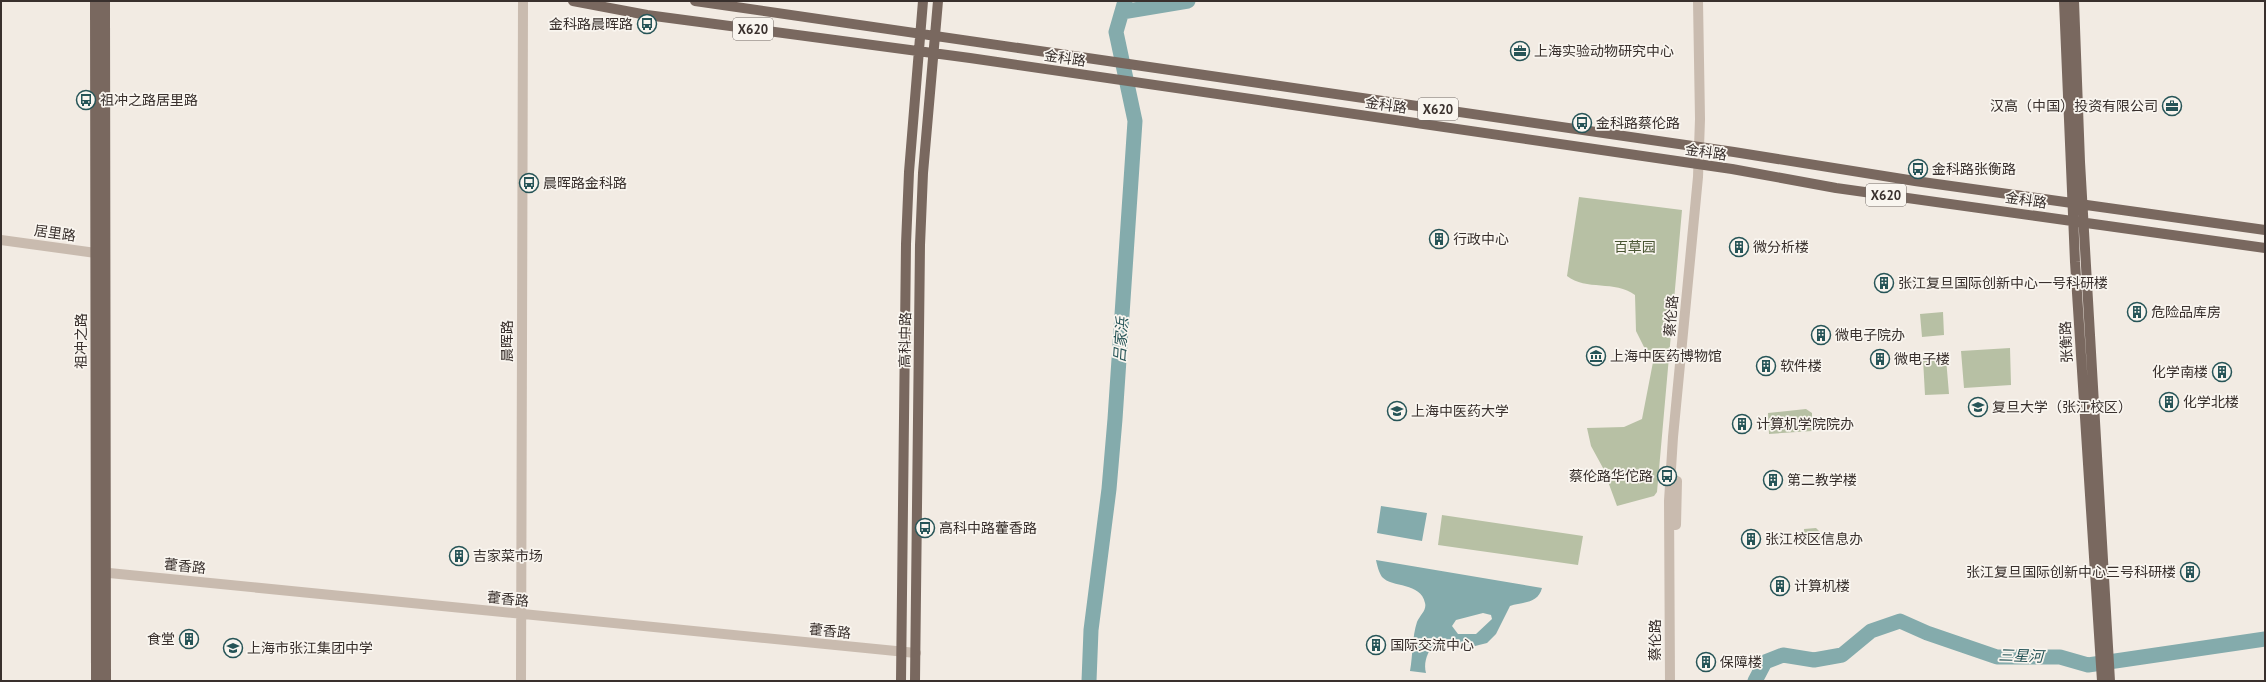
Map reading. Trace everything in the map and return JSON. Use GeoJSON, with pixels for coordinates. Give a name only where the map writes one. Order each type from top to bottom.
{"type":"FeatureCollection","features":[{"type":"Feature","properties":{"kind":"main road","name":"祖冲之路"},"geometry":{"type":"LineString","coordinates":[[95,1],[100,253],[101,572],[106,681]]}},
{"type":"Feature","properties":{"kind":"main road","name":"祖冲之路"},"geometry":{"type":"LineString","coordinates":[[100,253],[105,1]]}},
{"type":"Feature","properties":{"kind":"main road","name":"金科路"},"geometry":{"type":"LineString","coordinates":[[573,1],[647,15],[933,53],[1702,165],[1836,188],[2265,248]]}},
{"type":"Feature","properties":{"kind":"main road","name":"金科路"},"geometry":{"type":"LineString","coordinates":[[695,1],[1702,148],[1915,181],[2265,230]]}},
{"type":"Feature","properties":{"kind":"main road","name":"高科中路"},"geometry":{"type":"LineString","coordinates":[[901,681],[906,244],[909,172],[923,1]]}},
{"type":"Feature","properties":{"kind":"main road","name":"高科中路"},"geometry":{"type":"LineString","coordinates":[[915,681],[920,244],[923,173],[938,1]]}},
{"type":"Feature","properties":{"kind":"main road","name":"张衡路"},"geometry":{"type":"LineString","coordinates":[[2064,1],[2106,679]]}},
{"type":"Feature","properties":{"kind":"main road","name":"张衡路"},"geometry":{"type":"LineString","coordinates":[[2074,1],[2077,203]]}},
{"type":"Feature","properties":{"kind":"main road","name":"祖冲之路"},"geometry":{"type":"LineString","coordinates":[[96,681],[101,572]]}},
{"type":"Feature","properties":{"kind":"street","name":"晨晖路"},"geometry":{"type":"LineString","coordinates":[[521,681],[523,1]]}},
{"type":"Feature","properties":{"kind":"street","name":"蔡伦路"},"geometry":{"type":"LineString","coordinates":[[1698,1],[1702,148]]}},
{"type":"Feature","properties":{"kind":"street","name":"蔡伦路"},"geometry":{"type":"LineString","coordinates":[[1674,681],[1678,466],[1702,165],[1703,1]]}},
{"type":"Feature","properties":{"kind":"street","name":"蔡伦路"},"geometry":{"type":"LineString","coordinates":[[1670,681],[1670,476],[1702,165]]}},
{"type":"Feature","properties":{"kind":"street","name":"居里路"},"geometry":{"type":"LineString","coordinates":[[1,240],[100,253]]}},
{"type":"Feature","properties":{"kind":"street","name":"藿香路"},"geometry":{"type":"LineString","coordinates":[[101,572],[901,653],[916,653]]}},
{"type":"Feature","properties":{"kind":"green space","name":"百草园"},"geometry":{"type":"Polygon","coordinates":[[[1579,197],[1682,210],[1657,492],[1654,496],[1617,506],[1603,468],[1591,446],[1587,428],[1624,427],[1642,419],[1654,357],[1649,357],[1636,331],[1635,295],[1627,290],[1619,288],[1592,285],[1575,281],[1567,276],[1579,197]]]}},
{"type":"Feature","properties":{"kind":"green space"},"geometry":{"type":"Polygon","coordinates":[[[1943,312],[1944,335],[1922,337],[1920,314],[1943,312]]]}},
{"type":"Feature","properties":{"kind":"green space"},"geometry":{"type":"Polygon","coordinates":[[[2010,348],[2011,385],[1964,388],[1961,351],[2010,348]]]}},
{"type":"Feature","properties":{"kind":"green space"},"geometry":{"type":"Polygon","coordinates":[[[1946,358],[1949,394],[1925,395],[1923,359],[1946,358]]]}},
{"type":"Feature","properties":{"kind":"green space"},"geometry":{"type":"Polygon","coordinates":[[[1806,409],[1812,413],[1812,431],[1769,434],[1768,413],[1806,409]]]}},
{"type":"Feature","properties":{"kind":"green space"},"geometry":{"type":"Polygon","coordinates":[[[1442,515],[1583,536],[1578,565],[1438,545],[1442,515]]]}},
{"type":"Feature","properties":{"kind":"green space"},"geometry":{"type":"Polygon","coordinates":[[[1816,528],[1820,532],[1820,539],[1816,542],[1805,543],[1804,529],[1816,528]]]}},
{"type":"Feature","properties":{"kind":"water"},"geometry":{"type":"Polygon","coordinates":[[[1381,506],[1427,513],[1422,541],[1377,533],[1381,506]]]}},
{"type":"Feature","properties":{"kind":"water"},"geometry":{"type":"Polygon","coordinates":[[[1376,560],[1542,588],[1537,597],[1533,600],[1510,606],[1496,634],[1487,643],[1475,646],[1452,641],[1435,643],[1430,649],[1427,657],[1425,665],[1426,673],[1410,671],[1415,628],[1424,610],[1425,603],[1422,596],[1412,588],[1392,583],[1382,577],[1376,560]],[[1483,613],[1456,620],[1452,626],[1458,634],[1476,634],[1492,619],[1491,615],[1483,613]]]}},
{"type":"Feature","properties":{"kind":"waterway","name":"吕家浜"},"geometry":{"type":"LineString","coordinates":[[1089,681],[1091,630],[1109,489],[1115,419],[1135,121],[1116,32],[1125,1]]}},
{"type":"Feature","properties":{"kind":"waterway"},"geometry":{"type":"LineString","coordinates":[[1122,12],[1188,1]]}},
{"type":"Feature","properties":{"kind":"waterway","name":"三星河"},"geometry":{"type":"LineString","coordinates":[[1755,681],[1765,662],[1783,655],[1814,660],[1842,655],[1871,631],[1900,621],[1927,633],[1997,657],[2060,657],[2088,665],[2265,639]]}},
{"type":"Feature","properties":{"kind":"place","name":"金科路晨晖路"},"geometry":{"type":"Point","coordinates":[647,24]}},
{"type":"Feature","properties":{"kind":"place","name":"上海实验动物研究中心"},"geometry":{"type":"Point","coordinates":[1520,51]}},
{"type":"Feature","properties":{"kind":"place","name":"祖冲之路居里路"},"geometry":{"type":"Point","coordinates":[86,100]}},
{"type":"Feature","properties":{"kind":"place","name":"汉高（中国）投资有限公司"},"geometry":{"type":"Point","coordinates":[2172,106]}},
{"type":"Feature","properties":{"kind":"place","name":"金科路蔡伦路"},"geometry":{"type":"Point","coordinates":[1582,123]}},
{"type":"Feature","properties":{"kind":"place","name":"金科路张衡路"},"geometry":{"type":"Point","coordinates":[1918,169]}},
{"type":"Feature","properties":{"kind":"place","name":"晨晖路金科路"},"geometry":{"type":"Point","coordinates":[529,183]}},
{"type":"Feature","properties":{"kind":"place","name":"行政中心"},"geometry":{"type":"Point","coordinates":[1439,239]}},
{"type":"Feature","properties":{"kind":"place","name":"微分析楼"},"geometry":{"type":"Point","coordinates":[1739,247]}},
{"type":"Feature","properties":{"kind":"place","name":"张江复旦国际创新中心一号科研楼"},"geometry":{"type":"Point","coordinates":[1884,283]}},
{"type":"Feature","properties":{"kind":"place","name":"危险品库房"},"geometry":{"type":"Point","coordinates":[2137,312]}},
{"type":"Feature","properties":{"kind":"place","name":"微电子院办"},"geometry":{"type":"Point","coordinates":[1821,335]}},
{"type":"Feature","properties":{"kind":"place","name":"上海中医药博物馆"},"geometry":{"type":"Point","coordinates":[1596,356]}},
{"type":"Feature","properties":{"kind":"place","name":"微电子楼"},"geometry":{"type":"Point","coordinates":[1880,359]}},
{"type":"Feature","properties":{"kind":"place","name":"软件楼"},"geometry":{"type":"Point","coordinates":[1766,366]}},
{"type":"Feature","properties":{"kind":"place","name":"化学南楼"},"geometry":{"type":"Point","coordinates":[2222,372]}},
{"type":"Feature","properties":{"kind":"place","name":"化学北楼"},"geometry":{"type":"Point","coordinates":[2169,402]}},
{"type":"Feature","properties":{"kind":"place","name":"复旦大学（张江校区）"},"geometry":{"type":"Point","coordinates":[1978,407]}},
{"type":"Feature","properties":{"kind":"place","name":"上海中医药大学"},"geometry":{"type":"Point","coordinates":[1397,411]}},
{"type":"Feature","properties":{"kind":"place","name":"计算机学院院办"},"geometry":{"type":"Point","coordinates":[1742,424]}},
{"type":"Feature","properties":{"kind":"place","name":"蔡伦路华佗路"},"geometry":{"type":"Point","coordinates":[1667,476]}},
{"type":"Feature","properties":{"kind":"place","name":"第二教学楼"},"geometry":{"type":"Point","coordinates":[1773,480]}},
{"type":"Feature","properties":{"kind":"place","name":"高科中路藿香路"},"geometry":{"type":"Point","coordinates":[925,528]}},
{"type":"Feature","properties":{"kind":"place","name":"张江校区信息办"},"geometry":{"type":"Point","coordinates":[1751,539]}},
{"type":"Feature","properties":{"kind":"place","name":"吉家菜市场"},"geometry":{"type":"Point","coordinates":[459,556]}},
{"type":"Feature","properties":{"kind":"place","name":"张江复旦国际创新中心三号科研楼"},"geometry":{"type":"Point","coordinates":[2190,572]}},
{"type":"Feature","properties":{"kind":"place","name":"计算机楼"},"geometry":{"type":"Point","coordinates":[1780,586]}},
{"type":"Feature","properties":{"kind":"place","name":"食堂"},"geometry":{"type":"Point","coordinates":[189,639]}},
{"type":"Feature","properties":{"kind":"place","name":"国际交流中心"},"geometry":{"type":"Point","coordinates":[1376,645]}},
{"type":"Feature","properties":{"kind":"place","name":"上海市张江集团中学"},"geometry":{"type":"Point","coordinates":[233,648]}},
{"type":"Feature","properties":{"kind":"place","name":"保障楼"},"geometry":{"type":"Point","coordinates":[1706,662]}}]}
